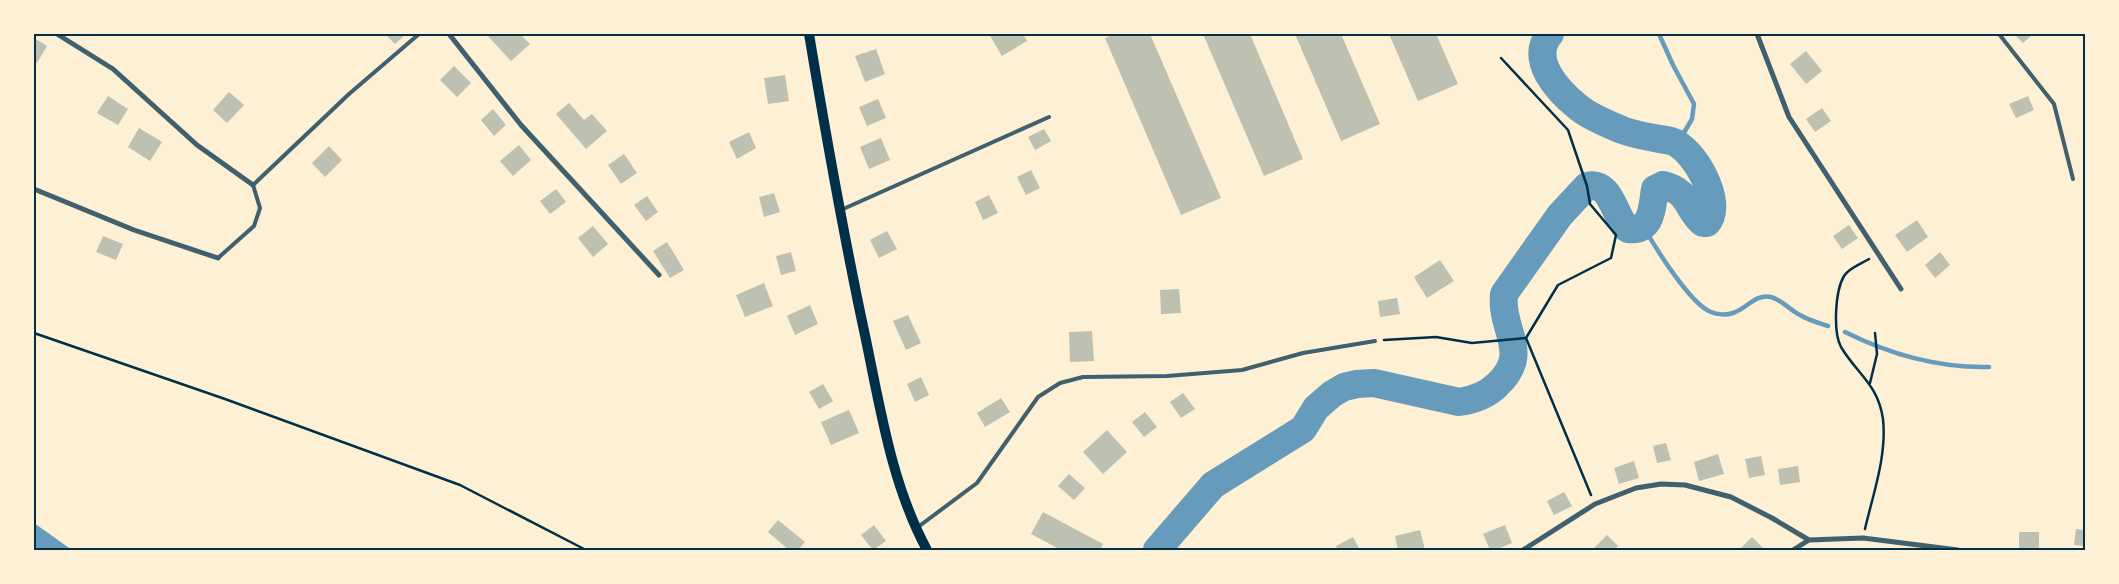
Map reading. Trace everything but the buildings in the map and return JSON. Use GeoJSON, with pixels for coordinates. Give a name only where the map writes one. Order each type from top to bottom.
{"type":"FeatureCollection","features":[{"type":"Feature","properties":{"kind":"main road"},"geometry":{"type":"LineString","coordinates":[[809,34],[839,211],[889,453],[916,528],[928,550]]}},
{"type":"Feature","properties":{"kind":"street"},"geometry":{"type":"LineString","coordinates":[[57,34],[112,69],[197,144],[253,185]]}},
{"type":"Feature","properties":{"kind":"street"},"geometry":{"type":"LineString","coordinates":[[449,34],[521,125],[659,275]]}},
{"type":"Feature","properties":{"kind":"street"},"geometry":{"type":"LineString","coordinates":[[1766,34],[1759,36],[1788,117],[1900,289]]}},
{"type":"Feature","properties":{"kind":"street"},"geometry":{"type":"LineString","coordinates":[[34,189],[134,230],[218,258]]}},
{"type":"Feature","properties":{"kind":"street"},"geometry":{"type":"LineString","coordinates":[[1523,550],[1595,504],[1636,488],[1661,484],[1685,485],[1731,497],[1809,540]]}},
{"type":"Feature","properties":{"kind":"street"},"geometry":{"type":"LineString","coordinates":[[1793,550],[1809,540],[1863,538],[1958,550]]}},
{"type":"Feature","properties":{"kind":"lane"},"geometry":{"type":"LineString","coordinates":[[218,258],[254,226],[260,208],[253,185],[349,94],[420,34]]}},
{"type":"Feature","properties":{"kind":"lane"},"geometry":{"type":"LineString","coordinates":[[1999,34],[2054,104],[2073,179]]}},
{"type":"Feature","properties":{"kind":"lane"},"geometry":{"type":"LineString","coordinates":[[839,211],[1049,117]]}},
{"type":"Feature","properties":{"kind":"lane"},"geometry":{"type":"LineString","coordinates":[[916,528],[977,483],[1038,397],[1060,384],[1083,377],[1167,376],[1242,370],[1303,353],[1376,341]]}},
{"type":"Feature","properties":{"kind":"path"},"geometry":{"type":"LineString","coordinates":[[1501,58],[1568,130],[1587,186],[1590,204],[1616,235],[1612,258],[1558,285],[1526,338]]}},
{"type":"Feature","properties":{"kind":"path"},"geometry":{"type":"LineString","coordinates":[[1863,538],[1883,453],[1884,438],[1880,408],[1870,383],[1841,347],[1836,325],[1838,293],[1844,277],[1849,270],[1878,254]]}},
{"type":"Feature","properties":{"kind":"path"},"geometry":{"type":"LineString","coordinates":[[34,333],[225,399],[460,485],[586,550]]}},
{"type":"Feature","properties":{"kind":"path"},"geometry":{"type":"LineString","coordinates":[[1870,383],[1877,354],[1875,333]]}},
{"type":"Feature","properties":{"kind":"path"},"geometry":{"type":"LineString","coordinates":[[1376,341],[1436,337],[1472,342],[1526,338]]}},
{"type":"Feature","properties":{"kind":"path"},"geometry":{"type":"LineString","coordinates":[[1526,338],[1595,504]]}},
{"type":"Feature","properties":{"kind":"water"},"geometry":{"type":"Polygon","coordinates":[[[34,523],[72,550],[34,550],[34,523]]]}},
{"type":"Feature","properties":{"kind":"waterway"},"geometry":{"type":"LineString","coordinates":[[1157,550],[1213,485],[1303,429],[1316,408],[1332,394],[1344,387],[1374,383],[1459,402],[1480,396],[1493,389],[1507,373],[1514,352],[1506,319],[1504,294],[1560,215],[1587,186],[1595,186],[1607,194],[1623,224],[1628,229],[1636,229],[1647,222],[1652,210],[1655,189],[1663,185],[1672,188],[1683,196],[1698,218],[1703,223],[1707,223],[1712,214],[1712,203],[1709,190],[1697,164],[1680,145],[1671,141],[1646,137],[1622,130],[1587,114],[1570,100],[1548,74],[1544,64],[1542,54],[1544,44],[1550,34]]}},
{"type":"Feature","properties":{"kind":"waterway"},"geometry":{"type":"LineString","coordinates":[[1659,34],[1694,104],[1692,119],[1678,143]]}},
{"type":"Feature","properties":{"kind":"waterway"},"geometry":{"type":"LineString","coordinates":[[1643,226],[1683,287],[1703,307],[1711,312],[1731,314],[1755,299],[1771,297],[1779,300],[1803,317],[1828,326]]}},
{"type":"Feature","properties":{"kind":"waterway"},"geometry":{"type":"LineString","coordinates":[[1845,332],[1880,347],[1915,358],[1951,365],[1989,367]]}}]}
